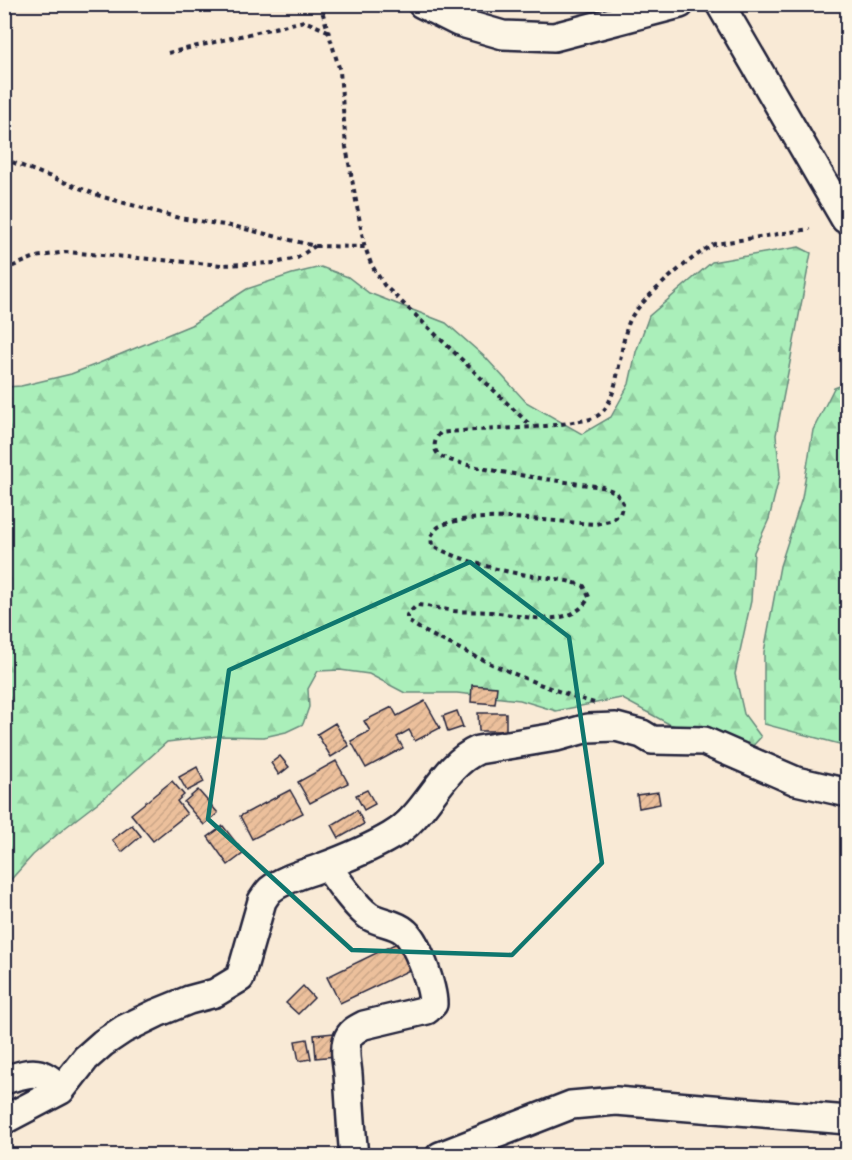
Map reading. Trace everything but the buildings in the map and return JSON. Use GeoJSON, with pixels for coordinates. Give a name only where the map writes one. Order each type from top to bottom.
{"type":"FeatureCollection","features":[{"type":"Feature","properties":{"kind":"street"},"geometry":{"type":"LineString","coordinates":[[422,4],[458,22],[504,35],[554,37],[680,4]]}},
{"type":"Feature","properties":{"kind":"street"},"geometry":{"type":"LineString","coordinates":[[720,4],[845,219]]}},
{"type":"Feature","properties":{"kind":"street"},"geometry":{"type":"LineString","coordinates":[[4,1120],[60,1090],[86,1058],[124,1029],[189,1000],[215,993],[240,978],[262,902],[269,891],[286,881],[328,866],[391,836],[410,824],[437,787],[470,753],[556,737],[588,728],[616,727],[642,734],[652,740],[704,741],[796,781],[848,793]]}},
{"type":"Feature","properties":{"kind":"street"},"geometry":{"type":"LineString","coordinates":[[328,866],[334,877],[361,910],[370,917],[405,931],[429,978],[433,994],[433,1004],[427,1010],[364,1025],[354,1030],[349,1036],[346,1054],[354,1155]]}},
{"type":"Feature","properties":{"kind":"street"},"geometry":{"type":"LineString","coordinates":[[4,1080],[37,1072],[52,1080],[60,1090]]}},
{"type":"Feature","properties":{"kind":"street"},"geometry":{"type":"LineString","coordinates":[[440,1155],[571,1105],[591,1102],[624,1101],[848,1120]]}},
{"type":"Feature","properties":{"kind":"path"},"geometry":{"type":"LineString","coordinates":[[320,4],[340,71],[346,147],[365,247],[384,285],[532,426]]}},
{"type":"Feature","properties":{"kind":"path"},"geometry":{"type":"LineString","coordinates":[[168,53],[304,21],[328,31]]}},
{"type":"Feature","properties":{"kind":"path"},"geometry":{"type":"LineString","coordinates":[[4,159],[103,197],[179,218],[237,227],[315,246],[365,247]]}},
{"type":"Feature","properties":{"kind":"path"},"geometry":{"type":"LineString","coordinates":[[604,706],[563,694],[487,662],[417,627],[407,620],[406,615],[417,605],[453,611],[490,612],[529,618],[558,617],[584,606],[589,597],[584,586],[566,579],[520,574],[472,561],[432,546],[431,536],[437,527],[456,521],[498,518],[595,524],[610,521],[620,514],[622,503],[616,492],[602,487],[476,467],[452,461],[438,454],[435,439],[440,433],[552,425],[597,416],[608,404],[617,376],[624,334],[633,315],[658,288],[702,249],[736,239],[810,229]]}},
{"type":"Feature","properties":{"kind":"path"},"geometry":{"type":"LineString","coordinates":[[4,270],[35,257],[66,252],[222,265],[275,263],[297,258],[315,246]]}},
{"type":"Feature","properties":{"kind":"highlighted area"},"geometry":{"type":"Polygon","coordinates":[[[470,562],[569,637],[602,863],[512,955],[352,950],[208,819],[229,670],[470,562]]]}},
{"type":"Feature","properties":{"kind":"green space"},"geometry":{"type":"Polygon","coordinates":[[[799,247],[811,253],[776,435],[780,474],[769,519],[754,552],[751,601],[735,674],[744,714],[761,737],[750,749],[669,724],[621,698],[556,711],[520,700],[457,693],[405,693],[369,674],[340,670],[318,671],[308,689],[309,707],[303,724],[286,732],[264,737],[218,736],[167,742],[110,793],[33,855],[5,886],[5,387],[21,386],[71,374],[191,325],[247,289],[321,267],[348,277],[369,293],[446,323],[486,358],[526,402],[582,434],[611,417],[629,384],[636,352],[649,316],[712,262],[799,247]]]}},
{"type":"Feature","properties":{"kind":"green space"},"geometry":{"type":"Polygon","coordinates":[[[847,383],[847,746],[764,724],[764,652],[780,566],[802,498],[813,430],[834,388],[847,383]]]}}]}
